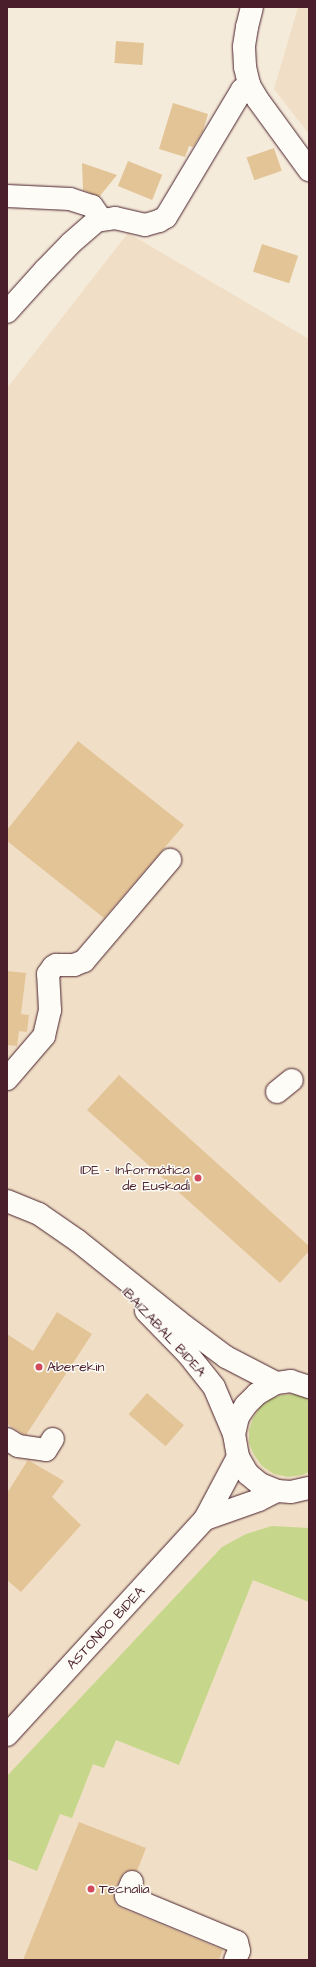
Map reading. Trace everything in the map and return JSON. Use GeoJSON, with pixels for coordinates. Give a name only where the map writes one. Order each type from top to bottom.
{"type":"FeatureCollection","features":[{"type":"Feature","properties":{"kind":"street"},"geometry":{"type":"LineString","coordinates":[[252,7],[244,47],[245,67],[249,85],[258,100],[309,170]]}},
{"type":"Feature","properties":{"kind":"street"},"geometry":{"type":"LineString","coordinates":[[7,312],[71,243],[96,221],[115,218],[145,225],[159,221],[166,217],[242,90],[249,85]]}},
{"type":"Feature","properties":{"kind":"street"},"geometry":{"type":"LineString","coordinates":[[7,196],[70,199],[92,206],[101,220]]}},
{"type":"Feature","properties":{"kind":"street"},"geometry":{"type":"LineString","coordinates":[[7,1079],[44,1036],[50,1010],[48,974],[53,967],[56,965],[74,965],[84,961],[170,860]]}},
{"type":"Feature","properties":{"kind":"street","name":"IBAIZABAL BIDEA"},"geometry":{"type":"LineString","coordinates":[[7,1201],[39,1214],[78,1242],[179,1322],[226,1357],[276,1383]]}},
{"type":"Feature","properties":{"kind":"street","name":"IBAIZABAL BIDEA"},"geometry":{"type":"LineString","coordinates":[[78,1242],[187,1353],[214,1387],[234,1434]]}},
{"type":"Feature","properties":{"kind":"street"},"geometry":{"type":"LineString","coordinates":[[296,1492],[260,1484],[248,1474],[238,1457],[234,1434],[238,1417],[246,1405],[257,1394],[276,1383],[291,1381],[308,1385]]}},
{"type":"Feature","properties":{"kind":"street"},"geometry":{"type":"LineString","coordinates":[[7,1439],[18,1446],[46,1450],[53,1439]]}},
{"type":"Feature","properties":{"kind":"street","name":"ASTONDO BIDEA"},"geometry":{"type":"LineString","coordinates":[[7,1735],[205,1520],[238,1457]]}},
{"type":"Feature","properties":{"kind":"street","name":"ASTONDO BIDEA"},"geometry":{"type":"LineString","coordinates":[[205,1520],[259,1500],[296,1492]]}},
{"type":"Feature","properties":{"kind":"street"},"geometry":{"type":"LineString","coordinates":[[132,1882],[126,1896],[237,1942],[239,1951],[235,1960]]}},
{"type":"Feature","properties":{"kind":"shaded area"},"geometry":{"type":"Polygon","coordinates":[[[298,7],[309,7],[309,134],[274,89],[298,7]]]}},
{"type":"Feature","properties":{"kind":"shaded area"},"geometry":{"type":"Polygon","coordinates":[[[128,233],[309,339],[309,1960],[7,1960],[7,388],[128,233]]]}},
{"type":"Feature","properties":{"kind":"green space"},"geometry":{"type":"Polygon","coordinates":[[[296,1394],[309,1399],[309,1472],[302,1475],[288,1477],[274,1474],[262,1466],[254,1455],[249,1443],[249,1430],[253,1418],[260,1407],[270,1399],[282,1395],[296,1394]]]}},
{"type":"Feature","properties":{"kind":"green space"},"geometry":{"type":"Polygon","coordinates":[[[272,1526],[309,1528],[309,1602],[253,1580],[179,1765],[116,1740],[104,1768],[93,1764],[72,1818],[60,1814],[37,1871],[7,1859],[7,1776],[222,1547],[246,1534],[272,1526]]]}},
{"type":"Feature","properties":{"kind":"building"},"geometry":{"type":"Polygon","coordinates":[[[116,41],[144,43],[142,65],[114,63],[116,41]]]}},
{"type":"Feature","properties":{"kind":"building"},"geometry":{"type":"Polygon","coordinates":[[[173,103],[208,114],[203,131],[193,147],[189,146],[185,157],[159,149],[173,103]]]}},
{"type":"Feature","properties":{"kind":"building"},"geometry":{"type":"Polygon","coordinates":[[[274,148],[282,171],[254,180],[247,157],[274,148]]]}},
{"type":"Feature","properties":{"kind":"building"},"geometry":{"type":"Polygon","coordinates":[[[128,161],[162,175],[152,200],[118,186],[128,161]]]}},
{"type":"Feature","properties":{"kind":"building"},"geometry":{"type":"Polygon","coordinates":[[[82,163],[117,175],[99,197],[83,190],[82,163]]]}},
{"type":"Feature","properties":{"kind":"building"},"geometry":{"type":"Polygon","coordinates":[[[262,244],[298,256],[289,283],[253,272],[262,244]]]}},
{"type":"Feature","properties":{"kind":"building"},"geometry":{"type":"Polygon","coordinates":[[[78,741],[184,825],[104,918],[7,841],[7,830],[78,741]]]}},
{"type":"Feature","properties":{"kind":"building"},"geometry":{"type":"Polygon","coordinates":[[[7,971],[26,973],[21,1014],[29,1015],[27,1032],[19,1031],[17,1046],[7,1045],[7,971]]]}},
{"type":"Feature","properties":{"kind":"building","name":"IDE - Informática de Euskadi"},"geometry":{"type":"Polygon","coordinates":[[[119,1075],[309,1246],[309,1251],[280,1283],[87,1110],[119,1075]]]}},
{"type":"Feature","properties":{"kind":"building","name":"Aberekin"},"geometry":{"type":"Polygon","coordinates":[[[57,1312],[92,1334],[26,1435],[7,1424],[7,1334],[33,1351],[57,1312]]]}},
{"type":"Feature","properties":{"kind":"building"},"geometry":{"type":"Polygon","coordinates":[[[147,1393],[184,1425],[166,1446],[129,1414],[147,1393]]]}},
{"type":"Feature","properties":{"kind":"building"},"geometry":{"type":"Polygon","coordinates":[[[28,1460],[64,1481],[52,1497],[81,1525],[21,1592],[7,1580],[7,1493],[28,1460]]]}},
{"type":"Feature","properties":{"kind":"building","name":"Tecnalia"},"geometry":{"type":"Polygon","coordinates":[[[79,1822],[146,1848],[137,1871],[130,1870],[124,1872],[121,1877],[114,1891],[116,1904],[121,1908],[223,1950],[219,1960],[23,1960],[79,1822]]]}},
{"type":"Feature","properties":{"kind":"place","name":"IDE - Informática de Euskadi"},"geometry":{"type":"Point","coordinates":[198,1178]}},
{"type":"Feature","properties":{"kind":"place","name":"Aberekin"},"geometry":{"type":"Point","coordinates":[39,1367]}},
{"type":"Feature","properties":{"kind":"place","name":"Tecnalia"},"geometry":{"type":"Point","coordinates":[91,1889]}}]}
